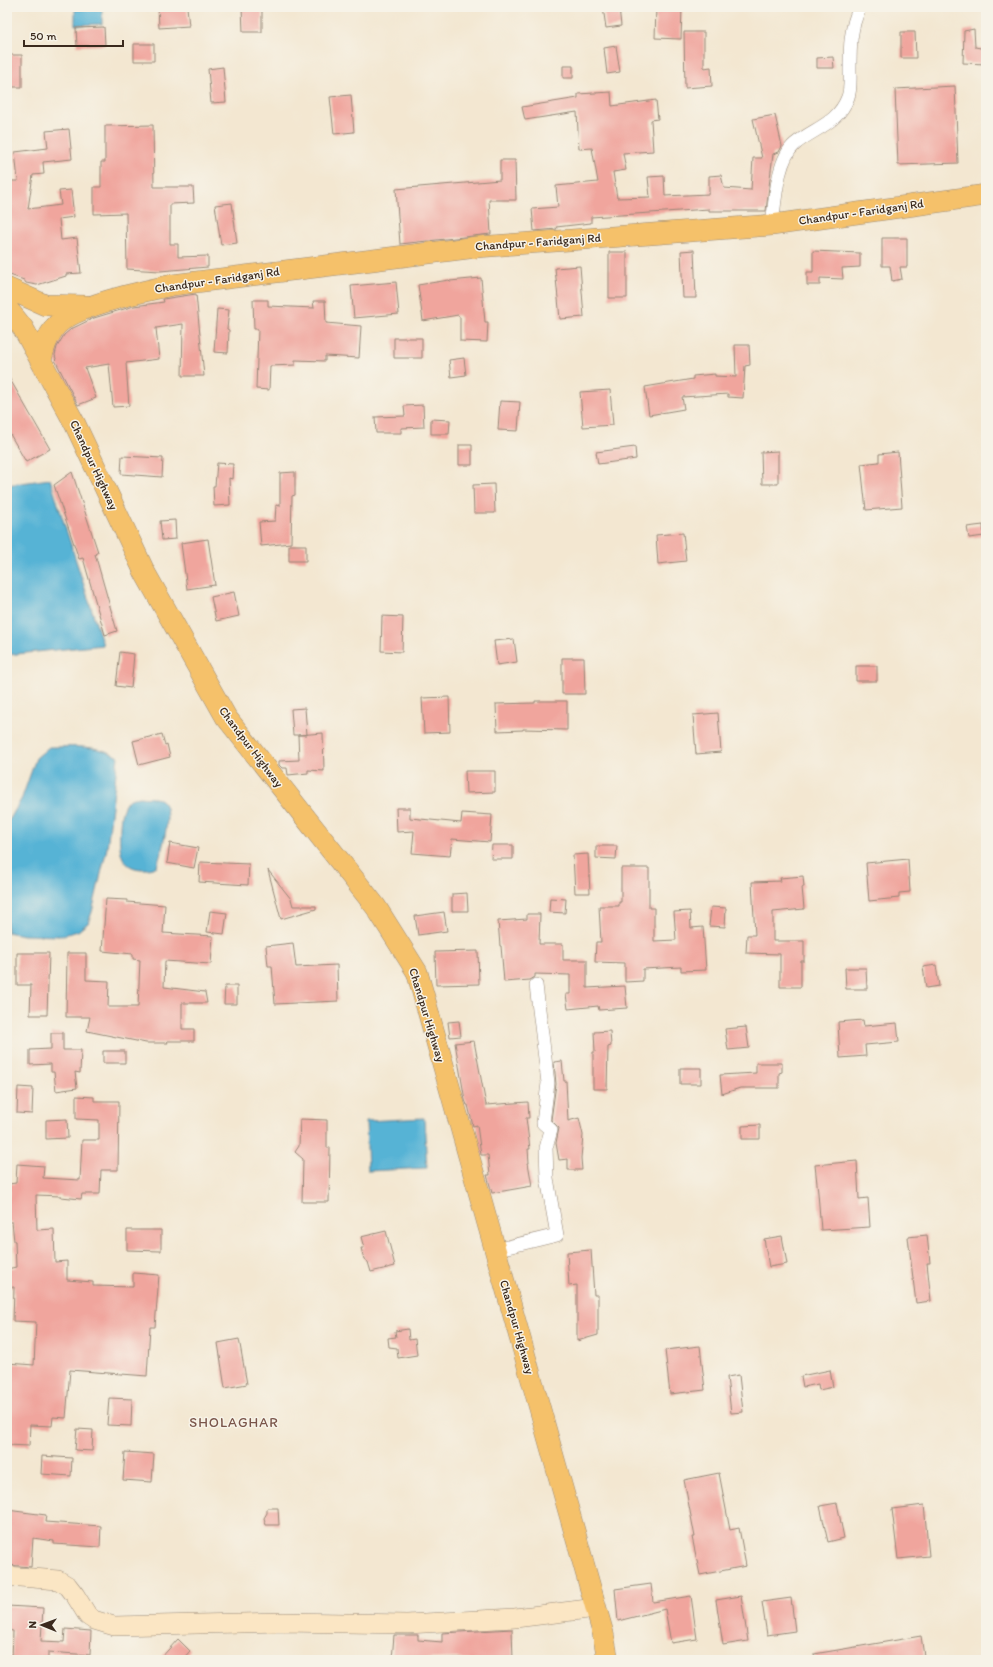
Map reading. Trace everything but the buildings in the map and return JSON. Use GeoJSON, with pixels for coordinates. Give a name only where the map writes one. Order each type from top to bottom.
{"type":"FeatureCollection","features":[{"type":"Feature","properties":{"kind":"main road","name":"Chandpur - Faridganj Rd"},"geometry":{"type":"LineString","coordinates":[[41,360],[45,343],[55,326],[69,315],[135,293],[172,285],[238,275],[478,246],[772,224],[986,195]]}},
{"type":"Feature","properties":{"kind":"main road"},"geometry":{"type":"LineString","coordinates":[[7,288],[45,306],[94,306]]}},
{"type":"Feature","properties":{"kind":"main road","name":"Chandpur Highway"},"geometry":{"type":"LineString","coordinates":[[7,308],[22,328],[41,360],[75,424],[145,573],[226,717],[376,907],[417,972],[603,1633],[608,1660]]}},
{"type":"Feature","properties":{"kind":"street"},"geometry":{"type":"LineString","coordinates":[[772,224],[781,167],[786,155],[794,144],[823,127],[841,111],[848,96],[851,40],[854,21],[860,7]]}},
{"type":"Feature","properties":{"kind":"street"},"geometry":{"type":"LineString","coordinates":[[495,1250],[557,1234],[547,1178],[546,1148],[551,1130],[543,1123],[548,1083],[536,985]]}},
{"type":"Feature","properties":{"kind":"street"},"geometry":{"type":"LineString","coordinates":[[7,1576],[58,1580],[68,1586],[88,1616],[94,1620],[114,1626],[284,1622],[407,1624],[515,1618],[596,1608]]}},
{"type":"Feature","properties":{"kind":"water"},"geometry":{"type":"Polygon","coordinates":[[[75,9],[102,9],[102,24],[75,25],[75,9]]]}},
{"type":"Feature","properties":{"kind":"water"},"geometry":{"type":"Polygon","coordinates":[[[50,479],[103,645],[7,655],[7,485],[50,479]]]}},
{"type":"Feature","properties":{"kind":"water"},"geometry":{"type":"Polygon","coordinates":[[[49,747],[93,748],[118,757],[107,848],[88,923],[78,931],[60,936],[24,935],[7,932],[7,821],[10,819],[22,798],[36,758],[49,747]]]}},
{"type":"Feature","properties":{"kind":"water"},"geometry":{"type":"Polygon","coordinates":[[[140,797],[159,799],[164,803],[167,820],[157,866],[148,869],[134,868],[129,865],[122,856],[120,850],[120,823],[123,809],[129,800],[140,797]]]}},
{"type":"Feature","properties":{"kind":"water"},"geometry":{"type":"Polygon","coordinates":[[[424,1118],[427,1168],[368,1171],[366,1121],[424,1118]]]}},
{"type":"Feature","properties":{"kind":"district","name":"SHOLAGHAR"},"geometry":{"type":"Point","coordinates":[234,1422]}}]}
